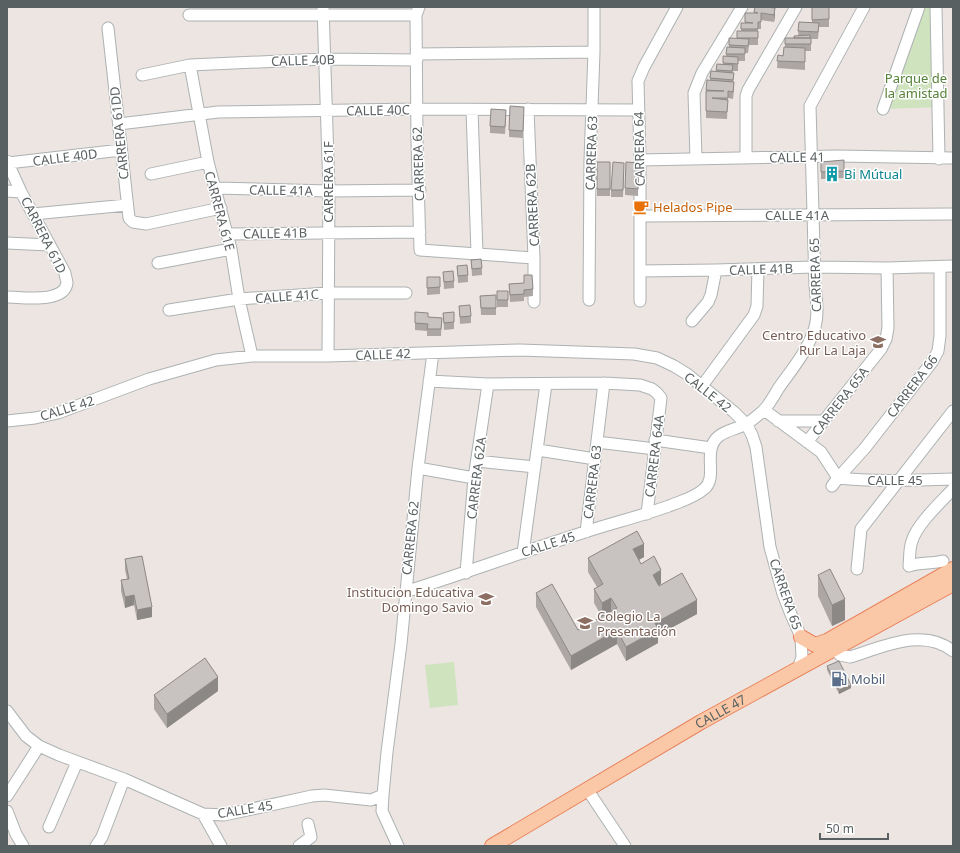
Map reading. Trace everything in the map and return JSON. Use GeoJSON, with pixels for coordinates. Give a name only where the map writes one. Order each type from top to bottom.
{"type":"FeatureCollection","features":[{"type":"Feature","properties":{"kind":"main road"},"geometry":{"type":"LineString","coordinates":[[801,638],[815,645],[827,641],[948,565]]}},
{"type":"Feature","properties":{"kind":"main road","name":"CALLE 47"},"geometry":{"type":"LineString","coordinates":[[492,846],[587,788],[701,722],[953,584]]}},
{"type":"Feature","properties":{"kind":"street","name":"CARRERA 63"},"geometry":{"type":"LineString","coordinates":[[589,300],[590,160],[594,7]]}},
{"type":"Feature","properties":{"kind":"street","name":"CARRERA 64"},"geometry":{"type":"LineString","coordinates":[[640,301],[640,160],[638,81],[644,67],[677,7]]}},
{"type":"Feature","properties":{"kind":"street"},"geometry":{"type":"LineString","coordinates":[[696,159],[694,93],[702,73],[742,7]]}},
{"type":"Feature","properties":{"kind":"street"},"geometry":{"type":"LineString","coordinates":[[746,158],[746,96],[796,7]]}},
{"type":"Feature","properties":{"kind":"street","name":"CARRERA 65"},"geometry":{"type":"LineString","coordinates":[[798,669],[802,652],[801,638],[776,573],[770,547],[756,447],[746,424],[764,410],[801,356],[815,327],[817,308],[815,285],[810,106],[864,7]]}},
{"type":"Feature","properties":{"kind":"street"},"geometry":{"type":"LineString","coordinates":[[883,109],[919,7]]}},
{"type":"Feature","properties":{"kind":"street"},"geometry":{"type":"LineString","coordinates":[[936,7],[939,158]]}},
{"type":"Feature","properties":{"kind":"street"},"geometry":{"type":"LineString","coordinates":[[189,16],[323,11],[418,11]]}},
{"type":"Feature","properties":{"kind":"street","name":"CARRERA 61F"},"geometry":{"type":"LineString","coordinates":[[323,11],[329,191],[328,356]]}},
{"type":"Feature","properties":{"kind":"street","name":"CARRERA 62"},"geometry":{"type":"LineString","coordinates":[[418,11],[417,109],[420,190],[420,250],[477,253]]}},
{"type":"Feature","properties":{"kind":"street","name":"CARRERA 61DD"},"geometry":{"type":"LineString","coordinates":[[108,28],[129,218],[133,222],[146,224],[221,208]]}},
{"type":"Feature","properties":{"kind":"street","name":"CALLE 40B"},"geometry":{"type":"LineString","coordinates":[[142,75],[190,65],[324,59],[594,52]]}},
{"type":"Feature","properties":{"kind":"street","name":"CARRERA 61E"},"geometry":{"type":"LineString","coordinates":[[190,65],[198,115],[208,162],[231,249],[239,299],[252,356]]}},
{"type":"Feature","properties":{"kind":"street","name":"CALLE 40C"},"geometry":{"type":"LineString","coordinates":[[118,124],[218,112],[417,109],[638,110]]}},
{"type":"Feature","properties":{"kind":"street","name":"CARRERA 62B"},"geometry":{"type":"LineString","coordinates":[[528,109],[534,258],[534,302]]}},
{"type":"Feature","properties":{"kind":"street"},"geometry":{"type":"LineString","coordinates":[[472,110],[477,253],[534,258]]}},
{"type":"Feature","properties":{"kind":"street","name":"CALLE 40D"},"geometry":{"type":"LineString","coordinates":[[8,162],[121,150]]}},
{"type":"Feature","properties":{"kind":"street","name":"CALLE 41"},"geometry":{"type":"LineString","coordinates":[[640,160],[812,156],[953,158]]}},
{"type":"Feature","properties":{"kind":"street","name":"CARRERA 61D"},"geometry":{"type":"LineString","coordinates":[[7,297],[34,298],[58,295],[64,289],[67,282],[64,273],[21,192],[8,162]]}},
{"type":"Feature","properties":{"kind":"street"},"geometry":{"type":"LineString","coordinates":[[151,174],[208,162]]}},
{"type":"Feature","properties":{"kind":"street","name":"CALLE 41A"},"geometry":{"type":"LineString","coordinates":[[215,188],[329,191],[420,190]]}},
{"type":"Feature","properties":{"kind":"street"},"geometry":{"type":"LineString","coordinates":[[7,191],[21,192]]}},
{"type":"Feature","properties":{"kind":"street"},"geometry":{"type":"LineString","coordinates":[[33,214],[127,205]]}},
{"type":"Feature","properties":{"kind":"street","name":"CALLE 41A"},"geometry":{"type":"LineString","coordinates":[[640,216],[953,214]]}},
{"type":"Feature","properties":{"kind":"street","name":"CALLE 41B"},"geometry":{"type":"LineString","coordinates":[[226,234],[420,232]]}},
{"type":"Feature","properties":{"kind":"street"},"geometry":{"type":"LineString","coordinates":[[7,243],[49,245]]}},
{"type":"Feature","properties":{"kind":"street","name":"CALLE 41B"},"geometry":{"type":"LineString","coordinates":[[158,263],[231,249]]}},
{"type":"Feature","properties":{"kind":"street","name":"CARRERA 66"},"geometry":{"type":"LineString","coordinates":[[835,482],[865,448],[932,362],[938,351],[940,336],[940,266]]}},
{"type":"Feature","properties":{"kind":"street","name":"CALLE 41B"},"geometry":{"type":"LineString","coordinates":[[640,271],[815,267],[887,268],[953,266]]}},
{"type":"Feature","properties":{"kind":"street","name":"CARRERA 65A"},"geometry":{"type":"LineString","coordinates":[[807,442],[881,349],[886,339],[888,328],[887,268]]}},
{"type":"Feature","properties":{"kind":"street"},"geometry":{"type":"LineString","coordinates":[[702,386],[754,315],[757,306],[758,269]]}},
{"type":"Feature","properties":{"kind":"street"},"geometry":{"type":"LineString","coordinates":[[692,321],[708,302],[711,295],[716,270]]}},
{"type":"Feature","properties":{"kind":"street","name":"CALLE 41C"},"geometry":{"type":"LineString","coordinates":[[169,310],[239,299],[328,293],[406,293]]}},
{"type":"Feature","properties":{"kind":"street","name":"CALLE 42"},"geometry":{"type":"LineString","coordinates":[[7,421],[35,418],[58,413],[149,379],[216,360],[252,356],[328,356],[520,350],[634,354],[657,358],[687,374],[734,412],[746,424]]}},
{"type":"Feature","properties":{"kind":"street","name":"CARRERA 62"},"geometry":{"type":"LineString","coordinates":[[383,795],[401,644],[418,468],[433,353]]}},
{"type":"Feature","properties":{"kind":"street"},"geometry":{"type":"LineString","coordinates":[[430,381],[488,384],[604,383]]}},
{"type":"Feature","properties":{"kind":"street","name":"CARRERA 63"},"geometry":{"type":"LineString","coordinates":[[586,532],[604,383]]}},
{"type":"Feature","properties":{"kind":"street","name":"CARRERA 64A"},"geometry":{"type":"LineString","coordinates":[[604,383],[640,385],[652,389],[658,393],[661,398],[647,514]]}},
{"type":"Feature","properties":{"kind":"street","name":"CARRERA 62A"},"geometry":{"type":"LineString","coordinates":[[466,573],[474,478],[488,384]]}},
{"type":"Feature","properties":{"kind":"street"},"geometry":{"type":"LineString","coordinates":[[522,553],[538,450],[546,384]]}},
{"type":"Feature","properties":{"kind":"street"},"geometry":{"type":"LineString","coordinates":[[764,410],[821,452],[835,482]]}},
{"type":"Feature","properties":{"kind":"street"},"geometry":{"type":"LineString","coordinates":[[857,569],[862,529],[953,411]]}},
{"type":"Feature","properties":{"kind":"street"},"geometry":{"type":"LineString","coordinates":[[778,421],[824,421]]}},
{"type":"Feature","properties":{"kind":"street"},"geometry":{"type":"LineString","coordinates":[[596,442],[711,448],[713,442],[719,436],[746,424]]}},
{"type":"Feature","properties":{"kind":"street","name":"CALLE 45"},"geometry":{"type":"LineString","coordinates":[[405,592],[586,532],[647,514],[692,497],[705,488],[709,483],[711,448]]}},
{"type":"Feature","properties":{"kind":"street"},"geometry":{"type":"LineString","coordinates":[[538,450],[595,459]]}},
{"type":"Feature","properties":{"kind":"street"},"geometry":{"type":"LineString","coordinates":[[477,461],[535,466]]}},
{"type":"Feature","properties":{"kind":"street"},"geometry":{"type":"LineString","coordinates":[[418,468],[474,478]]}},
{"type":"Feature","properties":{"kind":"street","name":"CALLE 45"},"geometry":{"type":"LineString","coordinates":[[835,482],[861,480],[899,481],[953,479]]}},
{"type":"Feature","properties":{"kind":"street"},"geometry":{"type":"LineString","coordinates":[[948,565],[920,563],[909,566],[913,536],[953,489]]}},
{"type":"Feature","properties":{"kind":"street"},"geometry":{"type":"LineString","coordinates":[[834,649],[840,655],[850,657],[914,639],[930,640],[953,651]]}},
{"type":"Feature","properties":{"kind":"street","name":"CALLE 45"},"geometry":{"type":"LineString","coordinates":[[8,715],[26,736],[39,746],[203,814],[224,815],[312,796],[324,795],[371,800],[383,795]]}},
{"type":"Feature","properties":{"kind":"street"},"geometry":{"type":"LineString","coordinates":[[7,796],[39,746]]}},
{"type":"Feature","properties":{"kind":"street"},"geometry":{"type":"LineString","coordinates":[[49,827],[77,762]]}},
{"type":"Feature","properties":{"kind":"street"},"geometry":{"type":"LineString","coordinates":[[96,846],[102,837],[124,780]]}},
{"type":"Feature","properties":{"kind":"street"},"geometry":{"type":"LineString","coordinates":[[587,788],[626,846]]}},
{"type":"Feature","properties":{"kind":"street"},"geometry":{"type":"LineString","coordinates":[[382,811],[383,795]]}},
{"type":"Feature","properties":{"kind":"street"},"geometry":{"type":"LineString","coordinates":[[371,800],[382,811],[398,846]]}},
{"type":"Feature","properties":{"kind":"street"},"geometry":{"type":"LineString","coordinates":[[7,811],[12,838],[23,846]]}},
{"type":"Feature","properties":{"kind":"street"},"geometry":{"type":"LineString","coordinates":[[203,814],[221,846]]}},
{"type":"Feature","properties":{"kind":"street"},"geometry":{"type":"LineString","coordinates":[[299,846],[311,837],[308,824]]}},
{"type":"Feature","properties":{"kind":"green space","name":"Parque de la amistad"},"geometry":{"type":"Polygon","coordinates":[[[924,7],[931,7],[939,107],[883,109],[924,7]]]}},
{"type":"Feature","properties":{"kind":"green space"},"geometry":{"type":"Polygon","coordinates":[[[454,662],[458,705],[430,708],[425,665],[454,662]]]}},
{"type":"Feature","properties":{"kind":"building"},"geometry":{"type":"Polygon","coordinates":[[[755,7],[775,8],[774,15],[761,13],[761,22],[758,22],[758,29],[741,29],[741,23],[753,23],[745,22],[745,13],[758,13],[754,12],[755,7]]]}},
{"type":"Feature","properties":{"kind":"building"},"geometry":{"type":"Polygon","coordinates":[[[812,7],[829,7],[829,19],[812,20],[812,7]]]}},
{"type":"Feature","properties":{"kind":"building"},"geometry":{"type":"Polygon","coordinates":[[[799,22],[819,23],[818,32],[798,31],[799,22]]]}},
{"type":"Feature","properties":{"kind":"building"},"geometry":{"type":"Polygon","coordinates":[[[737,31],[758,31],[758,38],[737,38],[737,31]]]}},
{"type":"Feature","properties":{"kind":"building"},"geometry":{"type":"Polygon","coordinates":[[[810,35],[810,38],[794,38],[794,36],[810,35]]]}},
{"type":"Feature","properties":{"kind":"building"},"geometry":{"type":"Polygon","coordinates":[[[729,38],[749,39],[748,46],[729,45],[729,38]]]}},
{"type":"Feature","properties":{"kind":"building"},"geometry":{"type":"Polygon","coordinates":[[[785,38],[811,38],[811,44],[785,44],[785,38]]]}},
{"type":"Feature","properties":{"kind":"building"},"geometry":{"type":"Polygon","coordinates":[[[727,47],[745,48],[745,54],[726,54],[727,47]]]}},
{"type":"Feature","properties":{"kind":"building"},"geometry":{"type":"Polygon","coordinates":[[[784,47],[805,48],[805,62],[777,61],[778,55],[783,56],[784,47]]]}},
{"type":"Feature","properties":{"kind":"building"},"geometry":{"type":"Polygon","coordinates":[[[723,56],[738,57],[738,64],[723,63],[723,56]]]}},
{"type":"Feature","properties":{"kind":"building"},"geometry":{"type":"Polygon","coordinates":[[[717,64],[733,65],[732,71],[716,70],[717,64]]]}},
{"type":"Feature","properties":{"kind":"building"},"geometry":{"type":"Polygon","coordinates":[[[711,71],[734,73],[733,80],[710,78],[711,71]]]}},
{"type":"Feature","properties":{"kind":"building"},"geometry":{"type":"Polygon","coordinates":[[[707,80],[734,82],[733,92],[728,91],[728,98],[712,98],[728,100],[727,112],[706,111],[706,91],[724,91],[706,90],[707,80]]]}},
{"type":"Feature","properties":{"kind":"building"},"geometry":{"type":"Polygon","coordinates":[[[510,106],[524,107],[523,131],[509,130],[510,106]]]}},
{"type":"Feature","properties":{"kind":"building"},"geometry":{"type":"Polygon","coordinates":[[[491,109],[506,110],[505,127],[490,126],[491,109]]]}},
{"type":"Feature","properties":{"kind":"building"},"geometry":{"type":"Polygon","coordinates":[[[844,160],[844,171],[821,172],[821,162],[844,160]]]}},
{"type":"Feature","properties":{"kind":"building"},"geometry":{"type":"Polygon","coordinates":[[[597,162],[610,162],[610,189],[597,189],[597,162]]]}},
{"type":"Feature","properties":{"kind":"building"},"geometry":{"type":"Polygon","coordinates":[[[613,162],[624,163],[623,190],[611,190],[613,162]]]}},
{"type":"Feature","properties":{"kind":"building"},"geometry":{"type":"Polygon","coordinates":[[[626,162],[639,163],[638,189],[625,188],[626,162]]]}},
{"type":"Feature","properties":{"kind":"building"},"geometry":{"type":"Polygon","coordinates":[[[481,259],[482,268],[472,269],[471,260],[481,259]]]}},
{"type":"Feature","properties":{"kind":"building"},"geometry":{"type":"Polygon","coordinates":[[[467,265],[468,275],[458,276],[457,266],[467,265]]]}},
{"type":"Feature","properties":{"kind":"building"},"geometry":{"type":"Polygon","coordinates":[[[453,271],[454,281],[444,282],[443,272],[453,271]]]}},
{"type":"Feature","properties":{"kind":"building"},"geometry":{"type":"Polygon","coordinates":[[[524,275],[532,275],[533,289],[524,290],[524,294],[510,295],[509,284],[524,283],[524,275]]]}},
{"type":"Feature","properties":{"kind":"building"},"geometry":{"type":"Polygon","coordinates":[[[427,277],[440,277],[440,287],[427,288],[427,277]]]}},
{"type":"Feature","properties":{"kind":"building"},"geometry":{"type":"Polygon","coordinates":[[[497,291],[508,291],[508,300],[497,300],[497,291]]]}},
{"type":"Feature","properties":{"kind":"building"},"geometry":{"type":"Polygon","coordinates":[[[496,295],[496,308],[481,308],[480,296],[496,295]]]}},
{"type":"Feature","properties":{"kind":"building"},"geometry":{"type":"Polygon","coordinates":[[[470,305],[471,316],[460,317],[459,306],[470,305]]]}},
{"type":"Feature","properties":{"kind":"building"},"geometry":{"type":"Polygon","coordinates":[[[415,312],[428,313],[428,317],[442,318],[441,329],[427,329],[428,324],[415,323],[415,312]]]}},
{"type":"Feature","properties":{"kind":"building"},"geometry":{"type":"Polygon","coordinates":[[[454,312],[454,322],[444,323],[443,313],[454,312]]]}},
{"type":"Feature","properties":{"kind":"building"},"geometry":{"type":"Polygon","coordinates":[[[637,531],[644,544],[633,549],[641,564],[654,556],[661,570],[653,575],[659,586],[682,573],[697,600],[655,623],[658,629],[626,647],[617,630],[571,656],[536,593],[552,584],[578,630],[617,608],[611,598],[602,603],[594,589],[603,584],[588,558],[637,531]]]}},
{"type":"Feature","properties":{"kind":"building"},"geometry":{"type":"Polygon","coordinates":[[[142,556],[152,607],[137,610],[134,595],[125,597],[121,580],[129,579],[125,559],[142,556]]]}},
{"type":"Feature","properties":{"kind":"building"},"geometry":{"type":"Polygon","coordinates":[[[830,569],[845,599],[832,605],[818,575],[830,569]]]}},
{"type":"Feature","properties":{"kind":"building"},"geometry":{"type":"Polygon","coordinates":[[[205,658],[218,677],[167,714],[154,695],[205,658]]]}},
{"type":"Feature","properties":{"kind":"building","name":"Mobil"},"geometry":{"type":"Polygon","coordinates":[[[839,661],[851,685],[839,690],[827,666],[839,661]]]}},
{"type":"Feature","properties":{"kind":"place","name":"Bi Mútual"},"geometry":{"type":"Point","coordinates":[832,174]}},
{"type":"Feature","properties":{"kind":"place","name":"Helados Pipe"},"geometry":{"type":"Point","coordinates":[641,207]}},
{"type":"Feature","properties":{"kind":"place","name":"Centro Educativo Rur La Laja"},"geometry":{"type":"Point","coordinates":[878,342]}},
{"type":"Feature","properties":{"kind":"place","name":"Institucion Educativa Domingo Savio"},"geometry":{"type":"Point","coordinates":[486,599]}},
{"type":"Feature","properties":{"kind":"place","name":"Colegio La Presentación"},"geometry":{"type":"Point","coordinates":[585,623]}},
{"type":"Feature","properties":{"kind":"place","name":"Mobil"},"geometry":{"type":"Point","coordinates":[839,679]}}]}
